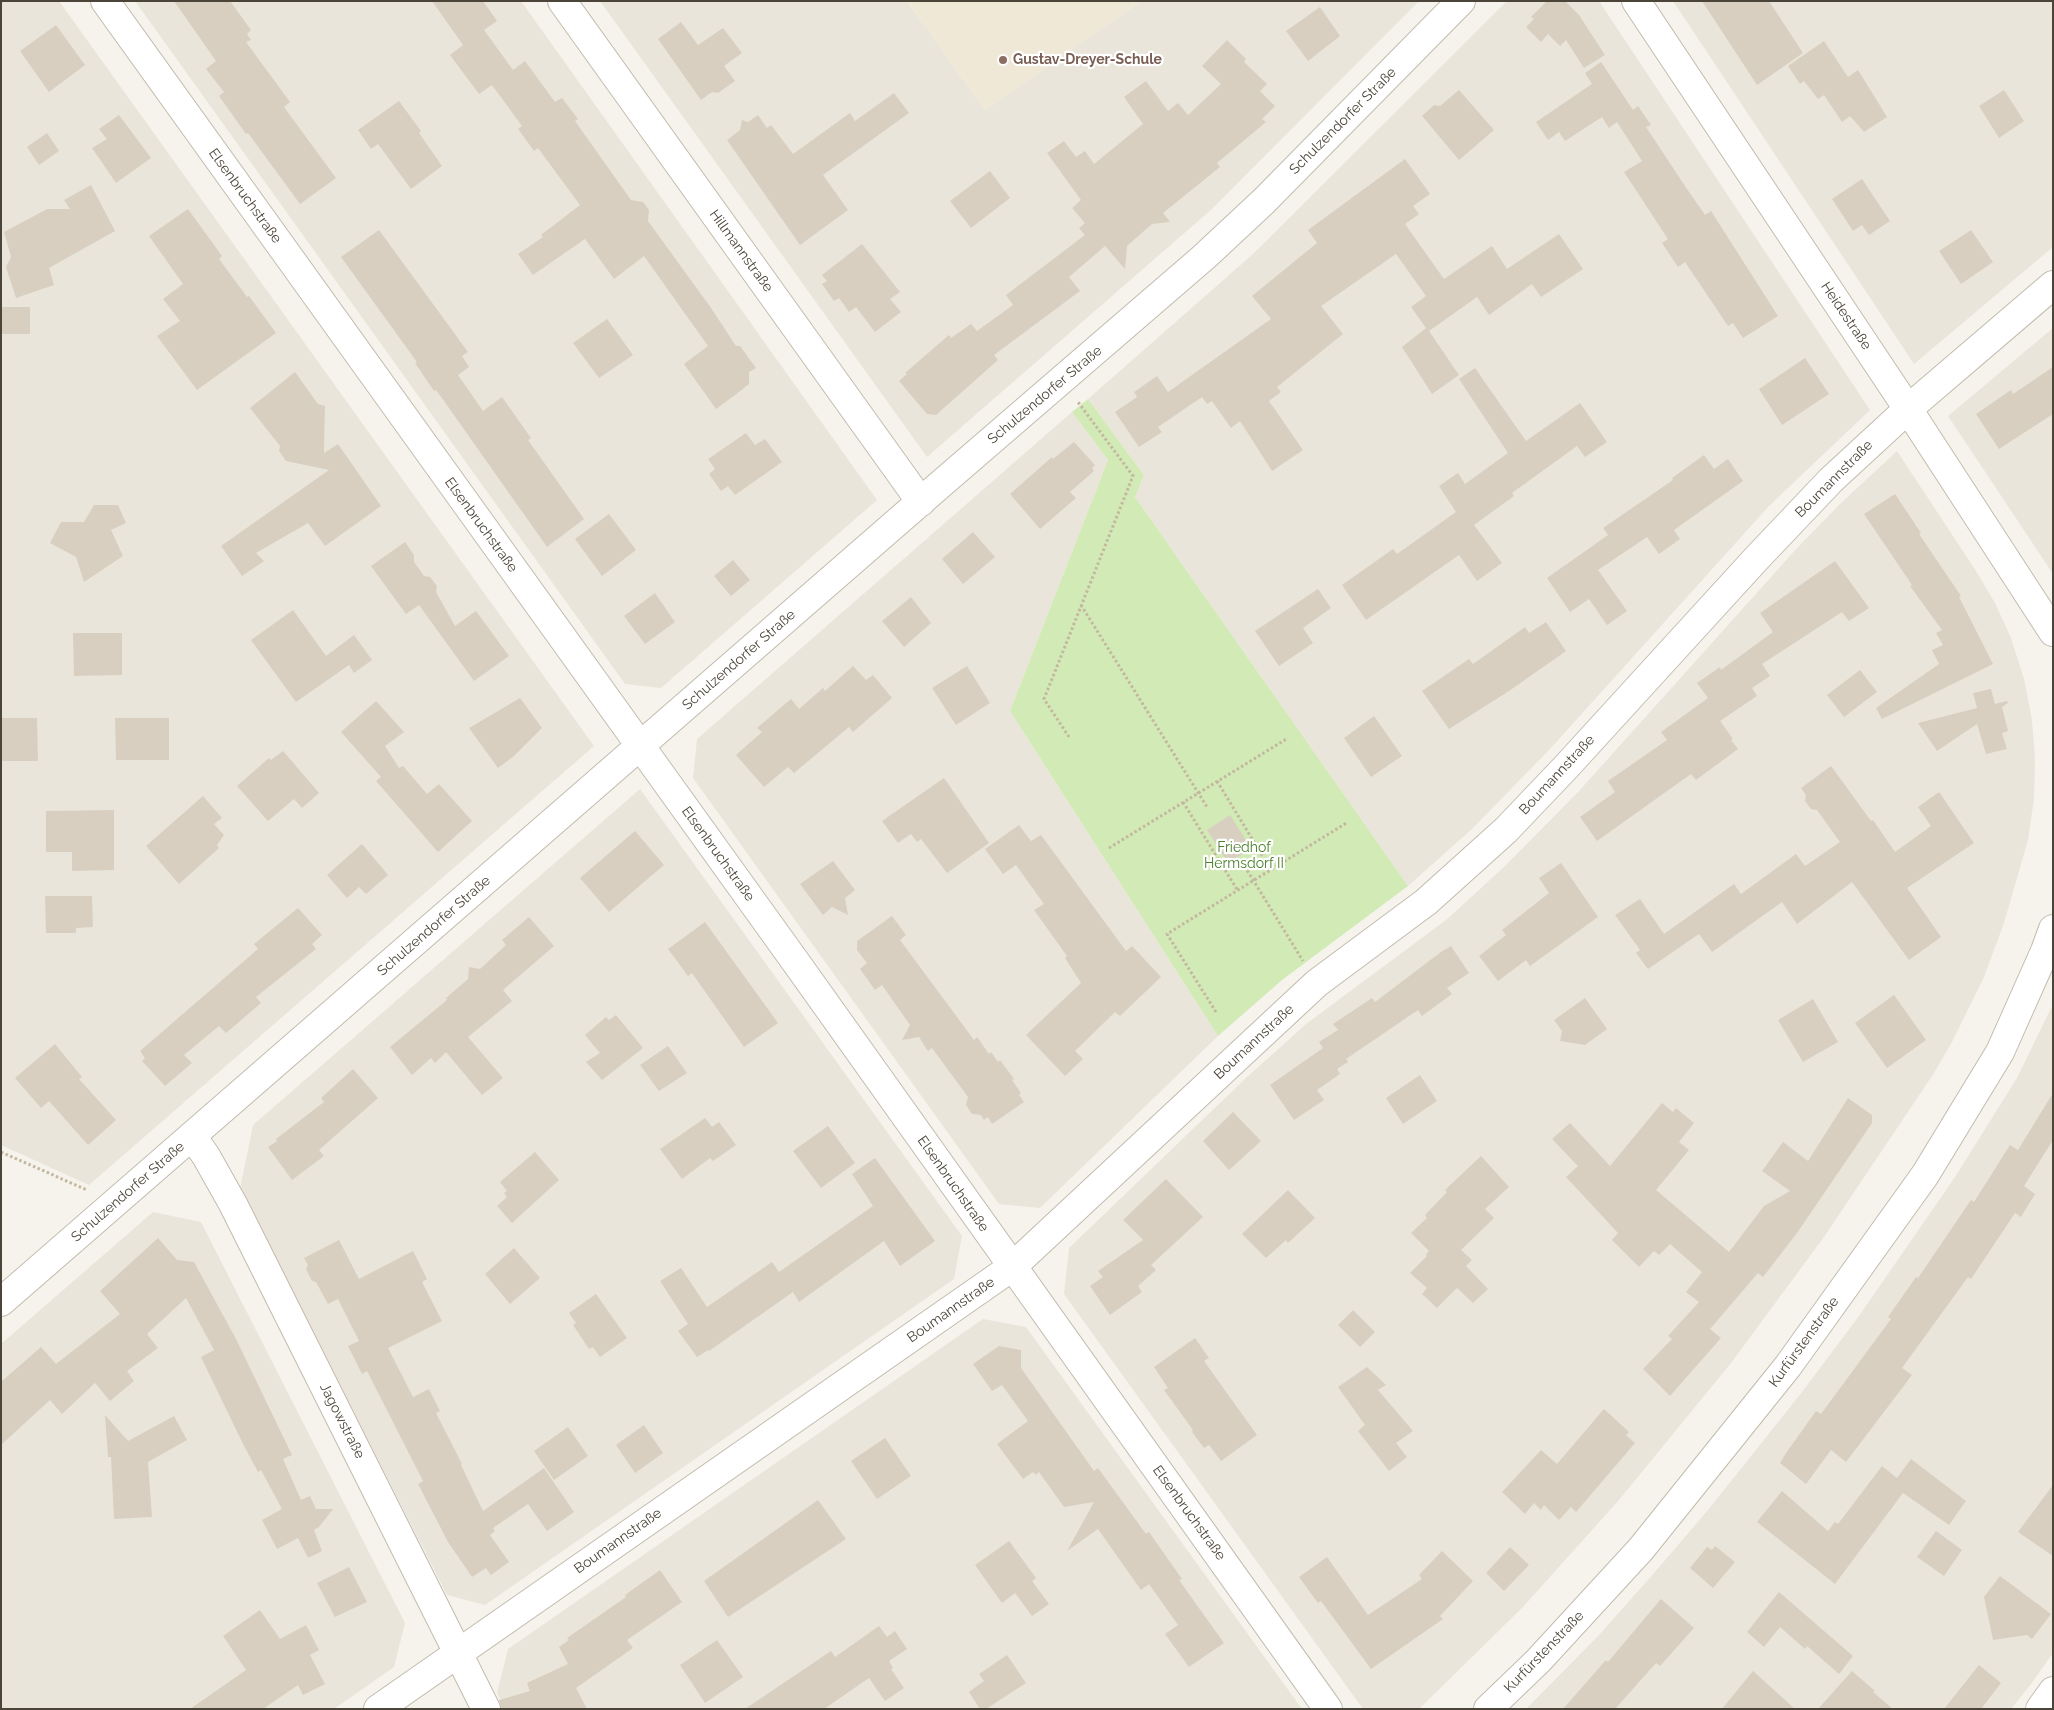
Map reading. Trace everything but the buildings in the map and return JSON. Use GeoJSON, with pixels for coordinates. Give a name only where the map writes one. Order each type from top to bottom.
{"type":"FeatureCollection","features":[{"type":"Feature","properties":{"kind":"street","name":"Elsenbruchstraße"},"geometry":{"type":"LineString","coordinates":[[105,1],[1328,1709]]}},
{"type":"Feature","properties":{"kind":"street","name":"Hillmannstraße"},"geometry":{"type":"LineString","coordinates":[[562,1],[921,502]]}},
{"type":"Feature","properties":{"kind":"street","name":"Schulzendorfer Straße"},"geometry":{"type":"LineString","coordinates":[[1,1302],[1204,258],[1264,201],[1461,1]]}},
{"type":"Feature","properties":{"kind":"street","name":"Heidestraße"},"geometry":{"type":"LineString","coordinates":[[1636,1],[1908,409],[2053,632]]}},
{"type":"Feature","properties":{"kind":"street","name":"Boumannstraße"},"geometry":{"type":"LineString","coordinates":[[378,1709],[1012,1267],[1317,983],[1426,902],[1506,830],[1776,537],[1831,480],[1908,409],[2053,285]]}},
{"type":"Feature","properties":{"kind":"street","name":"Kurfürstenstraße"},"geometry":{"type":"LineString","coordinates":[[1488,1709],[1538,1661],[1641,1548],[1794,1358],[1925,1175],[2000,1052],[2053,929]]}},
{"type":"Feature","properties":{"kind":"street","name":"Jagowstraße"},"geometry":{"type":"LineString","coordinates":[[192,1136],[206,1156],[237,1212],[486,1709]]}},
{"type":"Feature","properties":{"kind":"street"},"geometry":{"type":"LineString","coordinates":[[2040,1709],[2053,1691]]}},
{"type":"Feature","properties":{"kind":"path"},"geometry":{"type":"LineString","coordinates":[[1069,737],[1044,698],[1133,476],[1078,401]]}},
{"type":"Feature","properties":{"kind":"path"},"geometry":{"type":"LineString","coordinates":[[1081,604],[1207,807]]}},
{"type":"Feature","properties":{"kind":"path"},"geometry":{"type":"LineString","coordinates":[[1110,848],[1288,738]]}},
{"type":"Feature","properties":{"kind":"path"},"geometry":{"type":"LineString","coordinates":[[1217,782],[1271,870]]}},
{"type":"Feature","properties":{"kind":"path"},"geometry":{"type":"LineString","coordinates":[[1183,802],[1238,890]]}},
{"type":"Feature","properties":{"kind":"path"},"geometry":{"type":"LineString","coordinates":[[1216,1012],[1168,934],[1348,822]]}},
{"type":"Feature","properties":{"kind":"path"},"geometry":{"type":"LineString","coordinates":[[1242,862],[1307,967]]}},
{"type":"Feature","properties":{"kind":"path"},"geometry":{"type":"LineString","coordinates":[[1,1152],[90,1192]]}},
{"type":"Feature","properties":{"kind":"shaded area"},"geometry":{"type":"Polygon","coordinates":[[[1,1],[59,1],[594,746],[89,1185],[1,1145],[1,1]]]}},
{"type":"Feature","properties":{"kind":"shaded area"},"geometry":{"type":"Polygon","coordinates":[[[135,1],[521,1],[877,500],[661,688],[625,684],[135,1]]]}},
{"type":"Feature","properties":{"kind":"shaded area"},"geometry":{"type":"Polygon","coordinates":[[[600,1],[907,1],[985,110],[1141,1],[1419,1],[1212,209],[927,457],[600,1]]]}},
{"type":"Feature","properties":{"kind":"shaded area","name":"Gustav-Dreyer-Schule"},"geometry":{"type":"Polygon","coordinates":[[[907,1],[1141,1],[985,110],[907,1]]]}},
{"type":"Feature","properties":{"kind":"shaded area"},"geometry":{"type":"Polygon","coordinates":[[[1507,1],[1599,1],[1870,410],[1769,506],[1550,749],[1472,829],[1408,886],[1135,497],[1144,475],[1088,399],[1253,254],[1507,1]]]}},
{"type":"Feature","properties":{"kind":"shaded area"},"geometry":{"type":"Polygon","coordinates":[[[1673,1],[2053,1],[2053,247],[1914,364],[1673,1]]]}},
{"type":"Feature","properties":{"kind":"shaded area"},"geometry":{"type":"Polygon","coordinates":[[[2053,328],[2053,574],[1948,416],[2053,328]]]}},
{"type":"Feature","properties":{"kind":"shaded area"},"geometry":{"type":"Polygon","coordinates":[[[1072,412],[1108,460],[1010,711],[1218,1036],[1040,1208],[999,1204],[693,778],[697,739],[1072,412]]]}},
{"type":"Feature","properties":{"kind":"shaded area"},"geometry":{"type":"Polygon","coordinates":[[[1897,451],[1995,603],[2011,638],[2024,679],[2032,720],[2035,759],[2034,799],[2028,840],[2004,923],[1984,977],[1952,1042],[1934,1073],[1824,1237],[1731,1363],[1619,1500],[1522,1608],[1419,1709],[1363,1709],[1064,1294],[1069,1248],[1246,1078],[1306,1024],[1446,920],[1504,867],[1579,791],[1798,547],[1840,504],[1897,451]]]}},
{"type":"Feature","properties":{"kind":"shaded area"},"geometry":{"type":"Polygon","coordinates":[[[640,789],[962,1236],[954,1279],[485,1605],[447,1595],[240,1189],[253,1125],[640,789]]]}},
{"type":"Feature","properties":{"kind":"shaded area"},"geometry":{"type":"Polygon","coordinates":[[[2053,1004],[2053,1653],[2031,1684],[2011,1709],[1526,1709],[1599,1635],[1708,1510],[1802,1392],[1859,1316],[1955,1177],[2017,1078],[2053,1004]]]}},
{"type":"Feature","properties":{"kind":"shaded area"},"geometry":{"type":"Polygon","coordinates":[[[153,1212],[201,1222],[405,1623],[394,1667],[334,1709],[1,1709],[1,1344],[153,1212]]]}},
{"type":"Feature","properties":{"kind":"shaded area"},"geometry":{"type":"Polygon","coordinates":[[[983,1319],[1026,1327],[1302,1709],[505,1709],[497,1693],[508,1649],[983,1319]]]}},
{"type":"Feature","properties":{"kind":"green space","name":"Friedhof Hermsdorf II"},"geometry":{"type":"Polygon","coordinates":[[[1088,399],[1144,475],[1135,497],[1408,886],[1282,980],[1218,1036],[1010,711],[1108,460],[1072,412],[1088,399]]]}},
{"type":"Feature","properties":{"kind":"place","name":"Gustav-Dreyer-Schule"},"geometry":{"type":"Point","coordinates":[1003,60]}}]}
